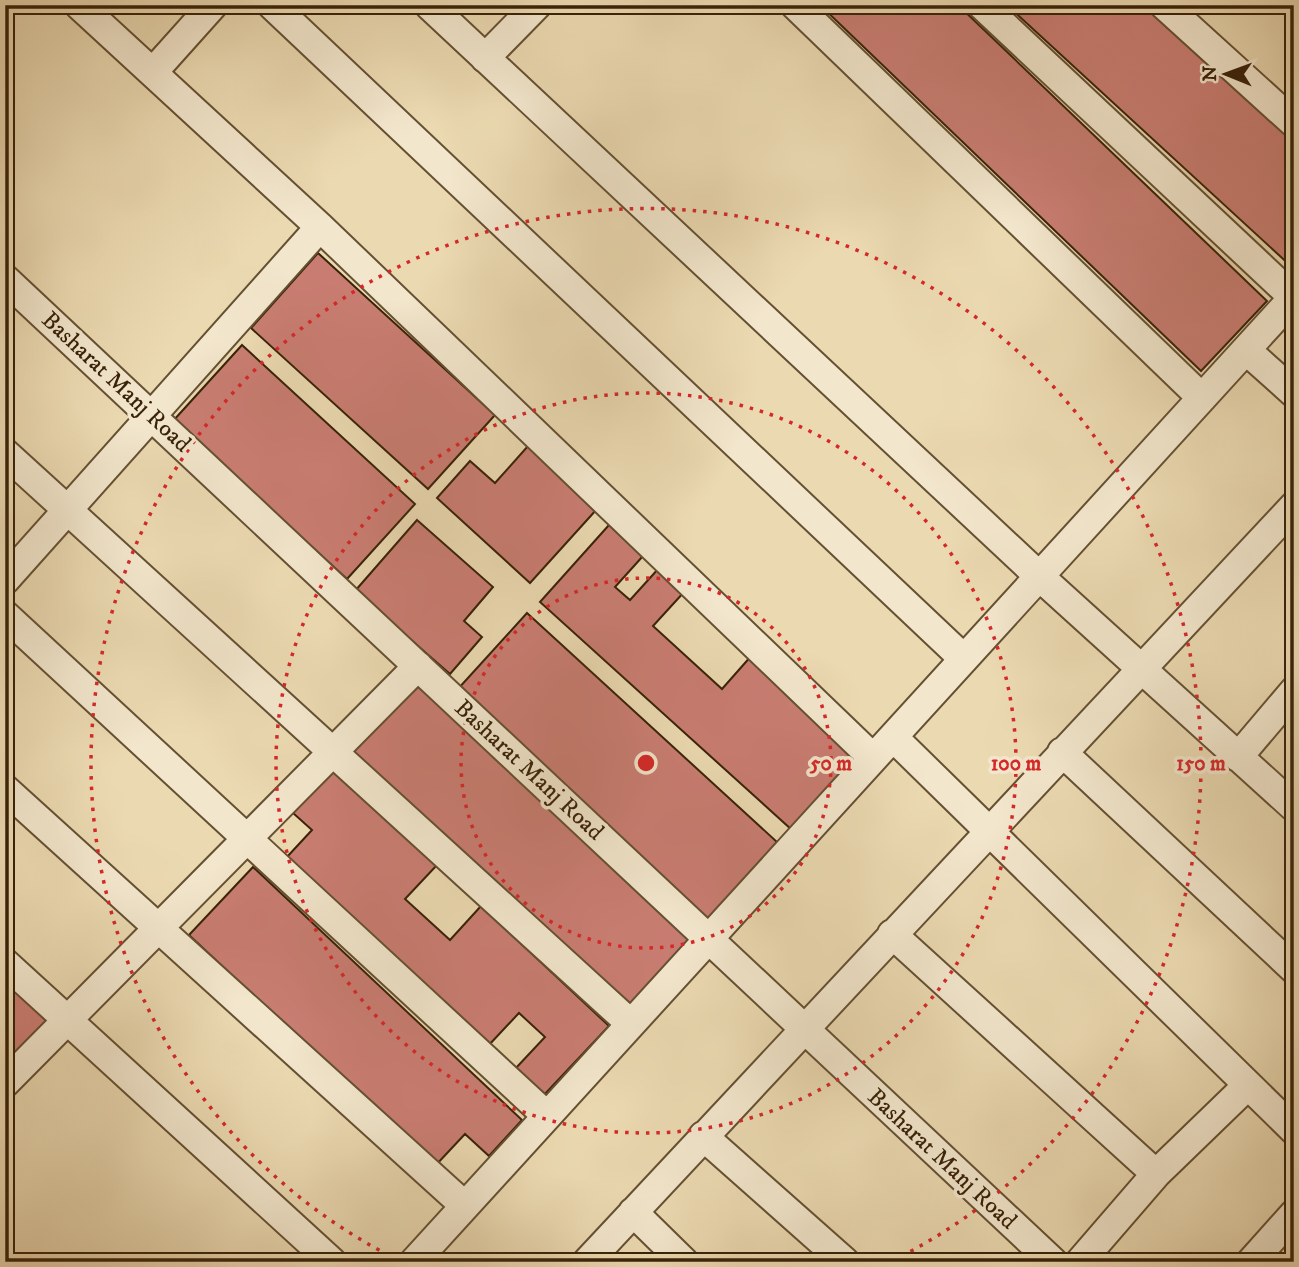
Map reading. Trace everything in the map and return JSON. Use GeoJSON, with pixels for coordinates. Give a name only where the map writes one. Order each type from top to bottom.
{"type":"FeatureCollection","features":[{"type":"Feature","properties":{"kind":"street"},"geometry":{"type":"LineString","coordinates":[[79,5],[320,227],[873,758]]}},
{"type":"Feature","properties":{"kind":"street"},"geometry":{"type":"LineString","coordinates":[[153,72],[213,5]]}},
{"type":"Feature","properties":{"kind":"street"},"geometry":{"type":"LineString","coordinates":[[272,5],[964,659]]}},
{"type":"Feature","properties":{"kind":"street"},"geometry":{"type":"LineString","coordinates":[[429,5],[1039,576],[1294,807]]}},
{"type":"Feature","properties":{"kind":"street"},"geometry":{"type":"LineString","coordinates":[[485,58],[537,5]]}},
{"type":"Feature","properties":{"kind":"street"},"geometry":{"type":"LineString","coordinates":[[795,5],[1202,398]]}},
{"type":"Feature","properties":{"kind":"street"},"geometry":{"type":"LineString","coordinates":[[414,1262],[1294,297],[982,5]]}},
{"type":"Feature","properties":{"kind":"street"},"geometry":{"type":"LineString","coordinates":[[1164,5],[1294,123]]}},
{"type":"Feature","properties":{"kind":"street"},"geometry":{"type":"LineString","coordinates":[[5,580],[320,227]]}},
{"type":"Feature","properties":{"kind":"street","name":"Basharat Manj Road"},"geometry":{"type":"LineString","coordinates":[[5,279],[1053,1262]]}},
{"type":"Feature","properties":{"kind":"street"},"geometry":{"type":"LineString","coordinates":[[1246,349],[1294,393]]}},
{"type":"Feature","properties":{"kind":"street"},"geometry":{"type":"LineString","coordinates":[[5,453],[631,1024]]}},
{"type":"Feature","properties":{"kind":"street"},"geometry":{"type":"LineString","coordinates":[[587,1262],[802,1029],[1294,506]]}},
{"type":"Feature","properties":{"kind":"street"},"geometry":{"type":"LineString","coordinates":[[5,615],[547,1116]]}},
{"type":"Feature","properties":{"kind":"street"},"geometry":{"type":"LineString","coordinates":[[5,1083],[418,666]]}},
{"type":"Feature","properties":{"kind":"street"},"geometry":{"type":"LineString","coordinates":[[1238,757],[1294,691]]}},
{"type":"Feature","properties":{"kind":"street"},"geometry":{"type":"LineString","coordinates":[[893,737],[1294,1130]]}},
{"type":"Feature","properties":{"kind":"street"},"geometry":{"type":"LineString","coordinates":[[1062,752],[1294,969]]}},
{"type":"Feature","properties":{"kind":"street"},"geometry":{"type":"LineString","coordinates":[[5,789],[465,1206]]}},
{"type":"Feature","properties":{"kind":"street"},"geometry":{"type":"LineString","coordinates":[[892,934],[1156,1174]]}},
{"type":"Feature","properties":{"kind":"street"},"geometry":{"type":"LineString","coordinates":[[5,963],[332,1262]]}},
{"type":"Feature","properties":{"kind":"street"},"geometry":{"type":"LineString","coordinates":[[1080,1262],[1156,1174],[1248,1085]]}},
{"type":"Feature","properties":{"kind":"street"},"geometry":{"type":"LineString","coordinates":[[702,1136],[845,1262]]}},
{"type":"Feature","properties":{"kind":"street"},"geometry":{"type":"LineString","coordinates":[[633,1212],[684,1262]]}},
{"type":"Feature","properties":{"kind":"street"},"geometry":{"type":"LineString","coordinates":[[1251,1262],[1294,1214]]}},
{"type":"Feature","properties":{"kind":"building"},"geometry":{"type":"Polygon","coordinates":[[[820,5],[958,5],[1267,301],[1201,371],[820,5]]]}},
{"type":"Feature","properties":{"kind":"building"},"geometry":{"type":"Polygon","coordinates":[[[1007,5],[1146,5],[1294,141],[1294,269],[1007,5]]]}},
{"type":"Feature","properties":{"kind":"building"},"geometry":{"type":"Polygon","coordinates":[[[318,253],[495,415],[428,489],[251,328],[318,253]]]}},
{"type":"Feature","properties":{"kind":"building"},"geometry":{"type":"Polygon","coordinates":[[[242,345],[415,504],[347,579],[173,421],[242,345]]]}},
{"type":"Feature","properties":{"kind":"building"},"geometry":{"type":"Polygon","coordinates":[[[528,446],[597,509],[530,583],[437,498],[470,461],[495,483],[528,446]]]}},
{"type":"Feature","properties":{"kind":"building"},"geometry":{"type":"Polygon","coordinates":[[[417,520],[493,587],[464,621],[482,637],[450,674],[355,591],[417,520]]]}},
{"type":"Feature","properties":{"kind":"building"},"geometry":{"type":"Polygon","coordinates":[[[609,525],[643,556],[615,587],[630,600],[659,568],[685,591],[653,626],[722,689],[752,655],[860,753],[792,830],[540,602],[609,525]]]}},
{"type":"Feature","properties":{"kind":"building"},"geometry":{"type":"Polygon","coordinates":[[[527,613],[777,842],[708,919],[457,690],[527,613]]]}},
{"type":"Feature","properties":{"kind":"building"},"geometry":{"type":"Polygon","coordinates":[[[416,683],[692,937],[628,1007],[352,753],[416,683]]]}},
{"type":"Feature","properties":{"kind":"building"},"geometry":{"type":"Polygon","coordinates":[[[334,769],[437,865],[405,899],[450,940],[481,906],[609,1026],[543,1096],[515,1069],[545,1037],[519,1013],[488,1046],[286,858],[312,830],[293,813],[334,769]]]}},
{"type":"Feature","properties":{"kind":"building"},"geometry":{"type":"Polygon","coordinates":[[[253,867],[522,1120],[489,1156],[465,1134],[435,1166],[189,935],[253,867]]]}},
{"type":"Feature","properties":{"kind":"building"},"geometry":{"type":"Polygon","coordinates":[[[10,980],[52,1016],[5,1071],[5,985],[10,980]]]}}]}
